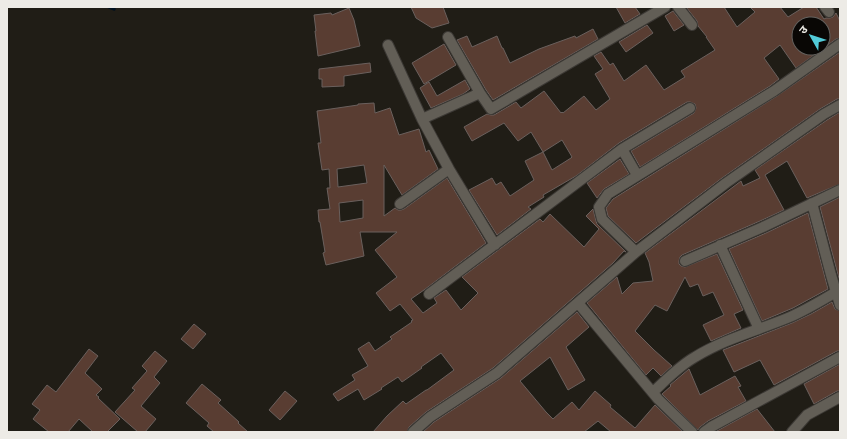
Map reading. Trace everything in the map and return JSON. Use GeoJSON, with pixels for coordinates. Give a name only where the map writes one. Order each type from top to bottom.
{"type":"FeatureCollection","features":[{"type":"Feature","properties":{"kind":"street"},"geometry":{"type":"LineString","coordinates":[[448,37],[480,93],[491,109],[665,7]]}},
{"type":"Feature","properties":{"kind":"street"},"geometry":{"type":"LineString","coordinates":[[678,7],[692,25]]}},
{"type":"Feature","properties":{"kind":"street"},"geometry":{"type":"LineString","coordinates":[[636,252],[602,219],[599,207],[608,194],[774,91],[840,44]]}},
{"type":"Feature","properties":{"kind":"street"},"geometry":{"type":"LineString","coordinates":[[388,45],[422,119],[449,169],[495,245]]}},
{"type":"Feature","properties":{"kind":"street"},"geometry":{"type":"LineString","coordinates":[[422,119],[480,93]]}},
{"type":"Feature","properties":{"kind":"street"},"geometry":{"type":"LineString","coordinates":[[413,432],[430,417],[497,373],[636,252],[726,183],[840,104]]}},
{"type":"Feature","properties":{"kind":"street"},"geometry":{"type":"LineString","coordinates":[[429,294],[622,149],[690,108]]}},
{"type":"Feature","properties":{"kind":"street"},"geometry":{"type":"LineString","coordinates":[[622,149],[637,175]]}},
{"type":"Feature","properties":{"kind":"street"},"geometry":{"type":"LineString","coordinates":[[400,204],[449,169]]}},
{"type":"Feature","properties":{"kind":"street"},"geometry":{"type":"LineString","coordinates":[[685,261],[763,227],[840,190]]}},
{"type":"Feature","properties":{"kind":"street"},"geometry":{"type":"LineString","coordinates":[[812,203],[840,305]]}},
{"type":"Feature","properties":{"kind":"street"},"geometry":{"type":"LineString","coordinates":[[720,245],[759,329]]}},
{"type":"Feature","properties":{"kind":"street"},"geometry":{"type":"LineString","coordinates":[[653,392],[695,356],[718,344],[798,314],[836,292]]}},
{"type":"Feature","properties":{"kind":"street"},"geometry":{"type":"LineString","coordinates":[[578,303],[653,392],[692,432]]}},
{"type":"Feature","properties":{"kind":"street"},"geometry":{"type":"LineString","coordinates":[[710,430],[840,358]]}},
{"type":"Feature","properties":{"kind":"street"},"geometry":{"type":"LineString","coordinates":[[794,431],[807,415],[840,397]]}},
{"type":"Feature","properties":{"kind":"building"},"geometry":{"type":"Polygon","coordinates":[[[411,7],[443,7],[449,23],[432,28],[416,18],[411,7]]]}},
{"type":"Feature","properties":{"kind":"building"},"geometry":{"type":"Polygon","coordinates":[[[616,7],[635,7],[640,14],[625,23],[616,7]]]}},
{"type":"Feature","properties":{"kind":"building"},"geometry":{"type":"Polygon","coordinates":[[[686,7],[724,7],[737,27],[755,12],[750,7],[780,7],[788,17],[804,7],[816,7],[822,16],[791,16],[791,56],[813,56],[796,68],[780,45],[764,58],[779,79],[770,86],[640,167],[631,151],[694,113],[696,108],[695,104],[687,102],[619,143],[576,176],[543,195],[544,197],[528,207],[531,209],[497,235],[469,190],[492,178],[496,185],[501,182],[510,196],[534,180],[525,161],[543,152],[531,132],[518,141],[504,123],[472,141],[464,127],[487,114],[494,115],[516,102],[521,108],[544,91],[561,113],[584,96],[596,110],[610,99],[595,74],[603,69],[594,56],[601,52],[610,65],[613,63],[624,81],[646,65],[664,90],[685,77],[681,71],[715,50],[698,26],[697,21],[686,7]],[[562,140],[543,152],[552,170],[572,157],[562,140]]]}},
{"type":"Feature","properties":{"kind":"building"},"geometry":{"type":"Polygon","coordinates":[[[349,8],[354,20],[360,46],[318,56],[314,15],[331,13],[332,15],[349,8]]]}},
{"type":"Feature","properties":{"kind":"building"},"geometry":{"type":"Polygon","coordinates":[[[673,11],[684,25],[674,31],[665,16],[673,11]]]}},
{"type":"Feature","properties":{"kind":"building"},"geometry":{"type":"Polygon","coordinates":[[[836,13],[840,21],[840,38],[831,43],[831,18],[836,13]]]}},
{"type":"Feature","properties":{"kind":"building"},"geometry":{"type":"Polygon","coordinates":[[[647,25],[653,33],[626,52],[619,42],[647,25]]]}},
{"type":"Feature","properties":{"kind":"building"},"geometry":{"type":"Polygon","coordinates":[[[593,29],[598,39],[493,100],[457,40],[467,36],[472,47],[497,36],[510,63],[539,49],[575,36],[576,38],[593,29]]]}},
{"type":"Feature","properties":{"kind":"building"},"geometry":{"type":"Polygon","coordinates":[[[444,44],[456,65],[424,84],[412,63],[444,44]]]}},
{"type":"Feature","properties":{"kind":"building"},"geometry":{"type":"Polygon","coordinates":[[[840,52],[840,99],[837,99],[820,109],[722,178],[636,243],[608,216],[606,208],[613,199],[777,96],[840,52]]]}},
{"type":"Feature","properties":{"kind":"building"},"geometry":{"type":"Polygon","coordinates":[[[370,63],[371,72],[344,76],[344,86],[322,87],[322,79],[319,79],[319,69],[370,63]]]}},
{"type":"Feature","properties":{"kind":"building"},"geometry":{"type":"Polygon","coordinates":[[[465,80],[470,89],[463,94],[431,108],[420,88],[429,82],[437,96],[465,80]]]}},
{"type":"Feature","properties":{"kind":"building"},"geometry":{"type":"Polygon","coordinates":[[[374,103],[375,113],[390,108],[399,135],[419,129],[426,152],[429,150],[438,169],[402,195],[384,165],[384,216],[395,208],[398,210],[404,209],[447,178],[486,243],[411,299],[423,313],[437,303],[434,298],[446,290],[461,310],[478,293],[462,277],[540,219],[543,222],[550,214],[584,247],[599,229],[586,216],[593,209],[597,224],[626,252],[624,251],[613,263],[493,368],[426,412],[409,427],[407,432],[373,432],[403,401],[406,404],[454,370],[441,353],[402,382],[398,377],[364,400],[358,389],[338,401],[333,394],[355,380],[352,375],[368,366],[358,349],[369,342],[375,351],[392,339],[390,337],[413,320],[400,304],[390,311],[376,293],[397,277],[375,250],[397,232],[360,232],[364,256],[326,265],[323,253],[325,252],[318,210],[330,209],[327,188],[330,188],[329,169],[322,170],[318,143],[321,143],[317,111],[358,104],[374,103]],[[364,165],[337,169],[338,187],[367,183],[364,165]],[[363,200],[339,203],[340,222],[363,218],[363,200]]]}},
{"type":"Feature","properties":{"kind":"building"},"geometry":{"type":"Polygon","coordinates":[[[840,112],[840,184],[807,198],[787,161],[765,175],[784,210],[680,257],[679,264],[685,267],[717,254],[743,310],[734,314],[741,328],[711,341],[703,325],[724,315],[713,292],[703,296],[698,284],[690,287],[685,277],[667,311],[655,305],[635,331],[672,366],[661,376],[653,368],[646,375],[587,303],[617,277],[622,294],[633,283],[653,281],[649,262],[645,253],[741,181],[743,186],[760,178],[755,170],[840,112]]]}},
{"type":"Feature","properties":{"kind":"building"},"geometry":{"type":"Polygon","coordinates":[[[620,159],[629,174],[604,189],[597,198],[587,183],[620,159]]]}},
{"type":"Feature","properties":{"kind":"building"},"geometry":{"type":"Polygon","coordinates":[[[840,197],[840,282],[820,207],[840,197]]]}},
{"type":"Feature","properties":{"kind":"building"},"geometry":{"type":"Polygon","coordinates":[[[808,213],[828,289],[793,308],[762,321],[729,249],[808,213]]]}},
{"type":"Feature","properties":{"kind":"building"},"geometry":{"type":"Polygon","coordinates":[[[832,302],[835,309],[840,311],[840,351],[837,351],[774,385],[760,360],[734,372],[723,350],[792,323],[832,302]]]}},
{"type":"Feature","properties":{"kind":"building"},"geometry":{"type":"Polygon","coordinates":[[[577,312],[589,327],[566,347],[585,380],[568,390],[550,357],[520,381],[546,412],[553,419],[572,402],[579,410],[595,391],[611,405],[610,407],[635,428],[655,405],[683,432],[611,432],[598,421],[584,432],[423,432],[434,422],[501,378],[577,312]]]}},
{"type":"Feature","properties":{"kind":"building"},"geometry":{"type":"Polygon","coordinates":[[[194,324],[206,334],[193,349],[181,339],[194,324]]]}},
{"type":"Feature","properties":{"kind":"building"},"geometry":{"type":"Polygon","coordinates":[[[89,349],[98,356],[85,373],[102,389],[96,395],[99,397],[98,398],[120,419],[107,432],[93,432],[79,419],[68,432],[49,432],[33,419],[40,410],[32,404],[47,385],[56,392],[89,349]]]}},
{"type":"Feature","properties":{"kind":"building"},"geometry":{"type":"Polygon","coordinates":[[[155,351],[167,361],[154,377],[160,383],[141,406],[156,419],[145,432],[138,432],[115,412],[135,390],[132,388],[147,371],[142,366],[155,351]]]}},
{"type":"Feature","properties":{"kind":"building"},"geometry":{"type":"Polygon","coordinates":[[[840,364],[840,391],[837,391],[814,404],[804,384],[840,364]]]}},
{"type":"Feature","properties":{"kind":"building"},"geometry":{"type":"Polygon","coordinates":[[[689,369],[700,395],[735,376],[741,386],[738,387],[746,401],[708,421],[698,430],[662,394],[689,369]]]}},
{"type":"Feature","properties":{"kind":"building"},"geometry":{"type":"Polygon","coordinates":[[[202,384],[221,400],[218,403],[248,432],[214,432],[207,426],[209,423],[186,403],[202,384]]]}},
{"type":"Feature","properties":{"kind":"building"},"geometry":{"type":"Polygon","coordinates":[[[285,391],[297,401],[280,420],[269,410],[285,391]]]}},
{"type":"Feature","properties":{"kind":"building"},"geometry":{"type":"Polygon","coordinates":[[[757,409],[775,432],[715,432],[757,409]]]}},
{"type":"Feature","properties":{"kind":"waterway"},"geometry":{"type":"LineString","coordinates":[[109,7],[114,9]]}}]}
